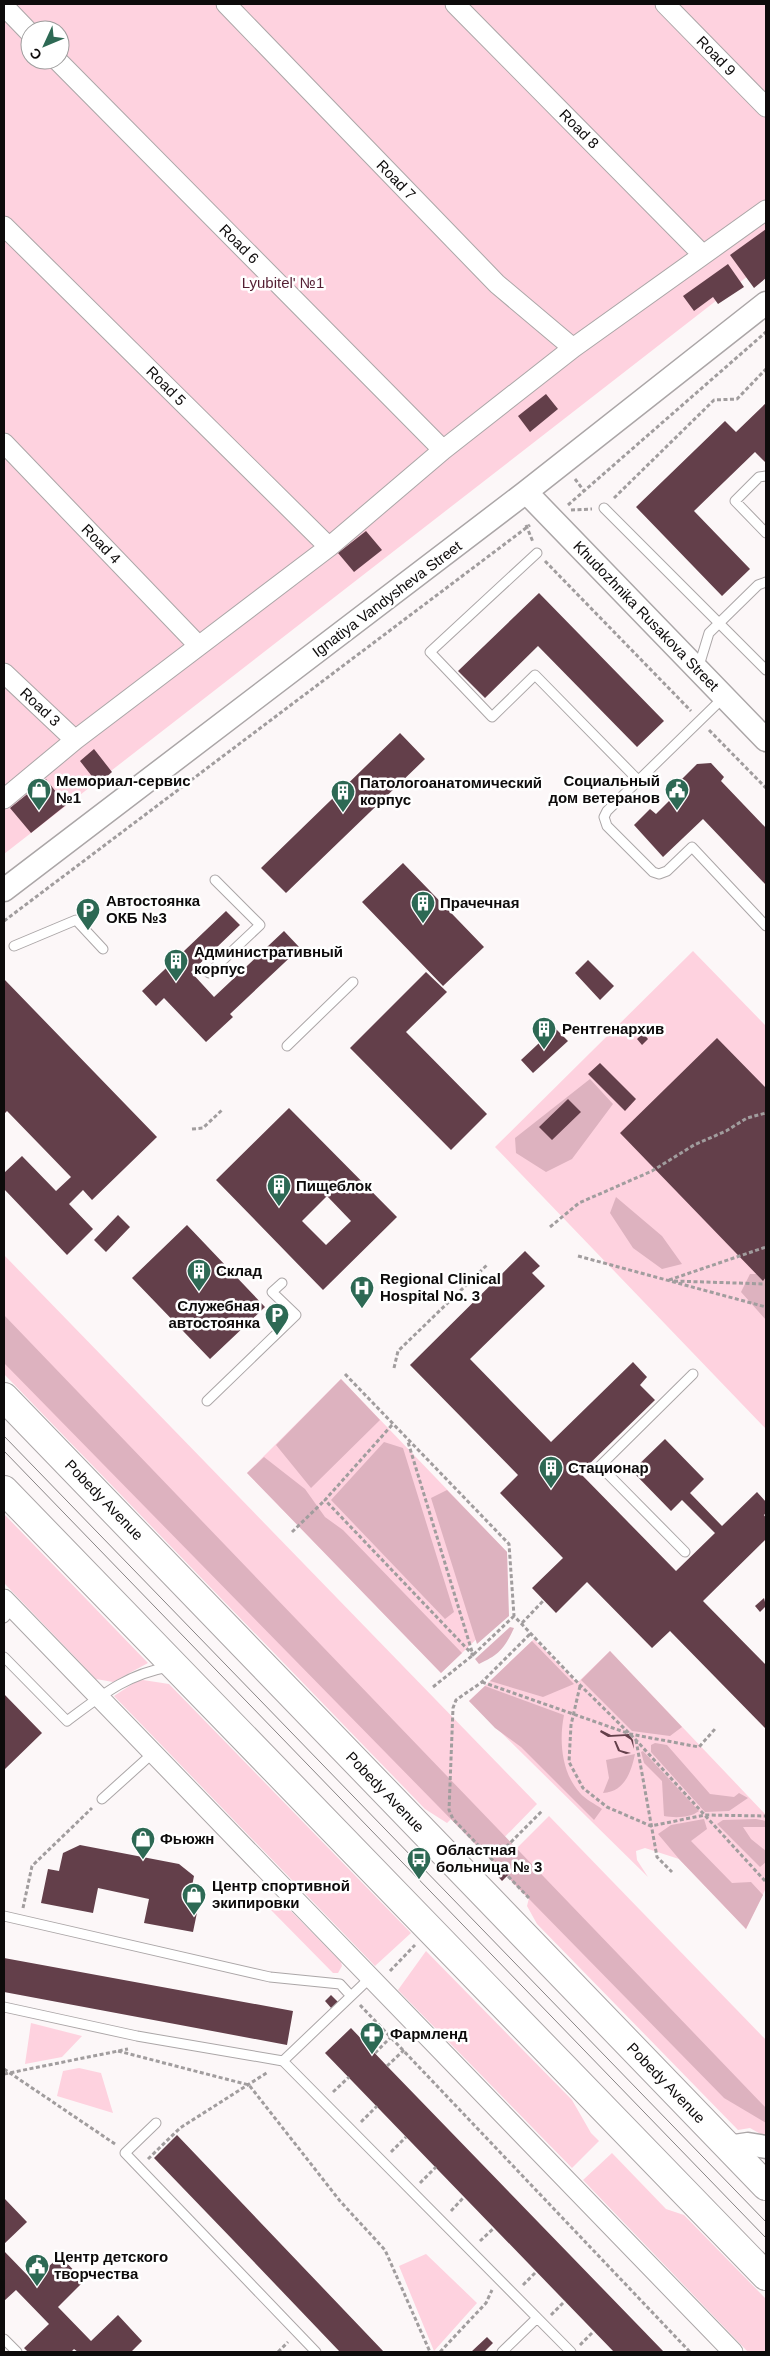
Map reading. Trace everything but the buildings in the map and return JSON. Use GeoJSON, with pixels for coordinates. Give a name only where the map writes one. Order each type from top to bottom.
{"type":"FeatureCollection","features":[{"type":"Feature","properties":{"kind":"main road","name":"Pobedy Avenue"},"geometry":{"type":"LineString","coordinates":[[4,1396],[766,2186]]}},
{"type":"Feature","properties":{"kind":"main road"},"geometry":{"type":"LineString","coordinates":[[4,1490],[766,2276]]}},
{"type":"Feature","properties":{"kind":"street","name":"Road 7"},"geometry":{"type":"LineString","coordinates":[[226,4],[497,284],[573,348]]}},
{"type":"Feature","properties":{"kind":"street","name":"Road 8"},"geometry":{"type":"LineString","coordinates":[[455,4],[702,254]]}},
{"type":"Feature","properties":{"kind":"street","name":"Road 9"},"geometry":{"type":"LineString","coordinates":[[665,4],[766,108]]}},
{"type":"Feature","properties":{"kind":"street"},"geometry":{"type":"LineString","coordinates":[[4,6],[20,23]]}},
{"type":"Feature","properties":{"kind":"street","name":"Road 6"},"geometry":{"type":"LineString","coordinates":[[67,70],[443,450]]}},
{"type":"Feature","properties":{"kind":"street"},"geometry":{"type":"LineString","coordinates":[[4,799],[75,740],[329,547],[443,450],[573,348],[766,210]]}},
{"type":"Feature","properties":{"kind":"street","name":"Road 5"},"geometry":{"type":"LineString","coordinates":[[4,226],[329,547]]}},
{"type":"Feature","properties":{"kind":"street","name":"Ignatiya Vandysheva Street"},"geometry":{"type":"LineString","coordinates":[[4,890],[526,492],[766,303]]}},
{"type":"Feature","properties":{"kind":"street","name":"Road 4"},"geometry":{"type":"LineString","coordinates":[[4,443],[198,645]]}},
{"type":"Feature","properties":{"kind":"street","name":"Khudozhnika Rusakova Street"},"geometry":{"type":"LineString","coordinates":[[526,492],[766,740]]}},
{"type":"Feature","properties":{"kind":"street","name":"Road 3"},"geometry":{"type":"LineString","coordinates":[[4,673],[75,740]]}},
{"type":"Feature","properties":{"kind":"street"},"geometry":{"type":"LineString","coordinates":[[7,1608],[98,1696],[378,1976],[733,2352]]}},
{"type":"Feature","properties":{"kind":"street"},"geometry":{"type":"LineString","coordinates":[[728,2147],[748,2144],[766,2148]]}},
{"type":"Feature","properties":{"kind":"lane"},"geometry":{"type":"LineString","coordinates":[[766,476],[759,477],[735,500],[766,533]]}},
{"type":"Feature","properties":{"kind":"lane"},"geometry":{"type":"LineString","coordinates":[[604,508],[766,670]]}},
{"type":"Feature","properties":{"kind":"lane"},"geometry":{"type":"LineString","coordinates":[[537,553],[430,652],[492,717],[535,675],[638,780]]}},
{"type":"Feature","properties":{"kind":"lane"},"geometry":{"type":"LineString","coordinates":[[698,670],[709,633],[758,585],[766,582]]}},
{"type":"Feature","properties":{"kind":"lane"},"geometry":{"type":"LineString","coordinates":[[724,696],[606,811],[604,817],[607,826],[653,872],[659,874],[666,871],[692,847],[766,926]]}},
{"type":"Feature","properties":{"kind":"lane"},"geometry":{"type":"LineString","coordinates":[[209,973],[260,925],[215,880]]}},
{"type":"Feature","properties":{"kind":"lane"},"geometry":{"type":"LineString","coordinates":[[14,946],[76,920],[103,950]]}},
{"type":"Feature","properties":{"kind":"lane"},"geometry":{"type":"LineString","coordinates":[[287,1046],[353,982]]}},
{"type":"Feature","properties":{"kind":"lane"},"geometry":{"type":"LineString","coordinates":[[207,1401],[296,1316],[272,1292],[282,1283]]}},
{"type":"Feature","properties":{"kind":"lane"},"geometry":{"type":"LineString","coordinates":[[684,1552],[600,1466],[693,1374]]}},
{"type":"Feature","properties":{"kind":"lane"},"geometry":{"type":"LineString","coordinates":[[4,1657],[67,1721],[98,1696],[144,1672],[174,1666]]}},
{"type":"Feature","properties":{"kind":"lane"},"geometry":{"type":"LineString","coordinates":[[102,1799],[153,1753]]}},
{"type":"Feature","properties":{"kind":"lane"},"geometry":{"type":"LineString","coordinates":[[4,1916],[270,1977],[340,1984],[351,1996]]}},
{"type":"Feature","properties":{"kind":"lane"},"geometry":{"type":"LineString","coordinates":[[283,2061],[351,1996],[378,1976]]}},
{"type":"Feature","properties":{"kind":"lane"},"geometry":{"type":"LineString","coordinates":[[4,2007],[165,2042],[283,2061],[572,2352]]}},
{"type":"Feature","properties":{"kind":"lane"},"geometry":{"type":"LineString","coordinates":[[156,2123],[125,2154],[316,2352]]}},
{"type":"Feature","properties":{"kind":"lane"},"geometry":{"type":"LineString","coordinates":[[502,2352],[537,2318]]}},
{"type":"Feature","properties":{"kind":"lane"},"geometry":{"type":"LineString","coordinates":[[4,2339],[17,2352]]}},
{"type":"Feature","properties":{"kind":"path"},"geometry":{"type":"LineString","coordinates":[[766,332],[562,511],[604,508],[714,400],[737,399],[766,369]]}},
{"type":"Feature","properties":{"kind":"path"},"geometry":{"type":"LineString","coordinates":[[4,922],[526,526],[552,519]]}},
{"type":"Feature","properties":{"kind":"path"},"geometry":{"type":"LineString","coordinates":[[526,526],[537,553],[766,788]]}},
{"type":"Feature","properties":{"kind":"path"},"geometry":{"type":"LineString","coordinates":[[192,1129],[203,1128],[222,1110]]}},
{"type":"Feature","properties":{"kind":"path"},"geometry":{"type":"LineString","coordinates":[[550,1227],[579,1203],[652,1171],[694,1145],[726,1131],[747,1118],[766,1113]]}},
{"type":"Feature","properties":{"kind":"path"},"geometry":{"type":"LineString","coordinates":[[669,1280],[766,1247]]}},
{"type":"Feature","properties":{"kind":"path"},"geometry":{"type":"LineString","coordinates":[[578,1256],[766,1307]]}},
{"type":"Feature","properties":{"kind":"path"},"geometry":{"type":"LineString","coordinates":[[394,1368],[398,1351],[439,1309],[488,1264]]}},
{"type":"Feature","properties":{"kind":"path"},"geometry":{"type":"LineString","coordinates":[[669,1280],[766,1284]]}},
{"type":"Feature","properties":{"kind":"path"},"geometry":{"type":"LineString","coordinates":[[345,1374],[392,1425],[509,1544],[514,1616],[635,1739],[766,1882]]}},
{"type":"Feature","properties":{"kind":"path"},"geometry":{"type":"LineString","coordinates":[[292,1532],[324,1500],[392,1425]]}},
{"type":"Feature","properties":{"kind":"path"},"geometry":{"type":"LineString","coordinates":[[408,1440],[473,1655]]}},
{"type":"Feature","properties":{"kind":"path"},"geometry":{"type":"LineString","coordinates":[[324,1500],[473,1655]]}},
{"type":"Feature","properties":{"kind":"path"},"geometry":{"type":"LineString","coordinates":[[522,1623],[544,1600]]}},
{"type":"Feature","properties":{"kind":"path"},"geometry":{"type":"LineString","coordinates":[[433,1687],[473,1655],[514,1616]]}},
{"type":"Feature","properties":{"kind":"path"},"geometry":{"type":"LineString","coordinates":[[529,1898],[453,1819],[450,1810],[454,1708],[456,1700],[482,1682],[531,1632]]}},
{"type":"Feature","properties":{"kind":"path"},"geometry":{"type":"LineString","coordinates":[[482,1682],[630,1734],[699,1747],[715,1729]]}},
{"type":"Feature","properties":{"kind":"path"},"geometry":{"type":"LineString","coordinates":[[580,1685],[571,1724],[569,1762],[583,1788],[607,1807],[651,1826],[705,1815],[766,1816]]}},
{"type":"Feature","properties":{"kind":"path"},"geometry":{"type":"LineString","coordinates":[[635,1739],[657,1857],[672,1872]]}},
{"type":"Feature","properties":{"kind":"path"},"geometry":{"type":"LineString","coordinates":[[20,1920],[32,1866],[102,1799]]}},
{"type":"Feature","properties":{"kind":"path"},"geometry":{"type":"LineString","coordinates":[[497,1856],[542,1811]]}},
{"type":"Feature","properties":{"kind":"path"},"geometry":{"type":"LineString","coordinates":[[378,1976],[405,1956]]}},
{"type":"Feature","properties":{"kind":"path"},"geometry":{"type":"LineString","coordinates":[[351,1996],[690,2352]]}},
{"type":"Feature","properties":{"kind":"path"},"geometry":{"type":"LineString","coordinates":[[375,2053],[391,2037]]}},
{"type":"Feature","properties":{"kind":"path"},"geometry":{"type":"LineString","coordinates":[[6,2073],[165,2042]]}},
{"type":"Feature","properties":{"kind":"path"},"geometry":{"type":"LineString","coordinates":[[387,2066],[404,2050]]}},
{"type":"Feature","properties":{"kind":"path"},"geometry":{"type":"LineString","coordinates":[[118,2051],[249,2085],[340,2201],[385,2250],[430,2352]]}},
{"type":"Feature","properties":{"kind":"path"},"geometry":{"type":"LineString","coordinates":[[139,2168],[180,2128],[249,2085],[283,2061]]}},
{"type":"Feature","properties":{"kind":"path"},"geometry":{"type":"LineString","coordinates":[[4,2069],[6,2073],[111,2139],[125,2154]]}},
{"type":"Feature","properties":{"kind":"path"},"geometry":{"type":"LineString","coordinates":[[323,2102],[348,2077]]}},
{"type":"Feature","properties":{"kind":"path"},"geometry":{"type":"LineString","coordinates":[[352,2131],[377,2106]]}},
{"type":"Feature","properties":{"kind":"path"},"geometry":{"type":"LineString","coordinates":[[382,2161],[406,2136]]}},
{"type":"Feature","properties":{"kind":"path"},"geometry":{"type":"LineString","coordinates":[[412,2191],[436,2167]]}},
{"type":"Feature","properties":{"kind":"path"},"geometry":{"type":"LineString","coordinates":[[441,2221],[464,2197]]}},
{"type":"Feature","properties":{"kind":"path"},"geometry":{"type":"LineString","coordinates":[[470,2251],[494,2228]]}},
{"type":"Feature","properties":{"kind":"path"},"geometry":{"type":"LineString","coordinates":[[440,2352],[486,2303]]}},
{"type":"Feature","properties":{"kind":"path"},"geometry":{"type":"LineString","coordinates":[[572,2352],[594,2332]]}},
{"type":"Feature","properties":{"kind":"green space","name":"Lyubitel' №1"},"geometry":{"type":"Polygon","coordinates":[[[4,4],[766,4],[766,262],[4,854],[4,4]]]}},
{"type":"Feature","properties":{"kind":"green space"},"geometry":{"type":"Polygon","coordinates":[[[693,951],[766,1026],[766,1429],[495,1147],[693,951]]]}},
{"type":"Feature","properties":{"kind":"green space"},"geometry":{"type":"Polygon","coordinates":[[[4,1255],[537,1804],[492,1850],[456,1814],[447,1823],[425,1809],[4,1374],[4,1255]]]}},
{"type":"Feature","properties":{"kind":"green space"},"geometry":{"type":"Polygon","coordinates":[[[341,1379],[507,1552],[508,1609],[441,1673],[247,1473],[341,1379]]]}},
{"type":"Feature","properties":{"kind":"green space"},"geometry":{"type":"Polygon","coordinates":[[[4,1514],[148,1663],[113,1682],[96,1679],[4,1583],[4,1514]]]}},
{"type":"Feature","properties":{"kind":"green space"},"geometry":{"type":"Polygon","coordinates":[[[534,1639],[577,1683],[610,1651],[766,1815],[766,1888],[746,1929],[679,1859],[645,1848],[636,1851],[637,1860],[648,1877],[469,1701],[534,1639]]]}},
{"type":"Feature","properties":{"kind":"green space"},"geometry":{"type":"Polygon","coordinates":[[[143,1680],[169,1684],[411,1933],[375,1966],[114,1696],[137,1681],[143,1680]]]}},
{"type":"Feature","properties":{"kind":"green space"},"geometry":{"type":"Polygon","coordinates":[[[549,1816],[766,2040],[766,2137],[750,2128],[738,2130],[537,1924],[527,1906],[531,1890],[503,1862],[549,1816]]]}},
{"type":"Feature","properties":{"kind":"green space"},"geometry":{"type":"Polygon","coordinates":[[[285,1905],[341,1962],[342,1966],[338,1973],[333,1973],[271,1910],[285,1905]]]}},
{"type":"Feature","properties":{"kind":"green space"},"geometry":{"type":"Polygon","coordinates":[[[426,1951],[572,2100],[591,2133],[599,2141],[572,2168],[398,1990],[426,1951]]]}},
{"type":"Feature","properties":{"kind":"green space"},"geometry":{"type":"Polygon","coordinates":[[[31,2023],[82,2036],[62,2057],[25,2064],[31,2023]]]}},
{"type":"Feature","properties":{"kind":"green space"},"geometry":{"type":"Polygon","coordinates":[[[79,2068],[101,2073],[113,2113],[57,2096],[63,2071],[79,2068]]]}},
{"type":"Feature","properties":{"kind":"green space"},"geometry":{"type":"Polygon","coordinates":[[[612,2153],[666,2209],[684,2215],[766,2299],[766,2352],[748,2352],[583,2180],[612,2153]]]}},
{"type":"Feature","properties":{"kind":"green space"},"geometry":{"type":"Polygon","coordinates":[[[426,2254],[477,2303],[434,2351],[399,2266],[426,2254]]]}},
{"type":"Feature","properties":{"kind":"shaded area"},"geometry":{"type":"Polygon","coordinates":[[[590,1079],[613,1104],[572,1159],[546,1172],[516,1153],[515,1138],[590,1079]]]}},
{"type":"Feature","properties":{"kind":"shaded area"},"geometry":{"type":"Polygon","coordinates":[[[616,1197],[662,1236],[682,1264],[662,1269],[633,1248],[610,1213],[616,1197]]]}},
{"type":"Feature","properties":{"kind":"shaded area"},"geometry":{"type":"Polygon","coordinates":[[[750,1274],[766,1274],[766,1320],[741,1292],[750,1274]]]}},
{"type":"Feature","properties":{"kind":"shaded area"},"geometry":{"type":"Polygon","coordinates":[[[4,1315],[766,2108],[766,2123],[724,2098],[4,1363],[4,1315]]]}},
{"type":"Feature","properties":{"kind":"shaded area"},"geometry":{"type":"Polygon","coordinates":[[[341,1379],[380,1420],[311,1488],[276,1445],[341,1379]]]}},
{"type":"Feature","properties":{"kind":"shaded area"},"geometry":{"type":"Polygon","coordinates":[[[384,1442],[403,1448],[454,1612],[445,1619],[331,1500],[384,1442]]]}},
{"type":"Feature","properties":{"kind":"shaded area"},"geometry":{"type":"Polygon","coordinates":[[[264,1457],[305,1489],[325,1517],[343,1530],[462,1653],[441,1673],[247,1473],[264,1457]]]}},
{"type":"Feature","properties":{"kind":"shaded area"},"geometry":{"type":"Polygon","coordinates":[[[447,1490],[507,1552],[509,1616],[477,1644],[431,1498],[447,1490]]]}},
{"type":"Feature","properties":{"kind":"shaded area"},"geometry":{"type":"Polygon","coordinates":[[[510,1627],[514,1628],[504,1646],[492,1657],[479,1664],[475,1659],[510,1627]]]}},
{"type":"Feature","properties":{"kind":"shaded area"},"geometry":{"type":"Polygon","coordinates":[[[532,1641],[574,1684],[543,1697],[490,1681],[532,1641]]]}},
{"type":"Feature","properties":{"kind":"shaded area"},"geometry":{"type":"Polygon","coordinates":[[[610,1651],[682,1727],[670,1736],[632,1731],[581,1680],[610,1651]]]}},
{"type":"Feature","properties":{"kind":"shaded area"},"geometry":{"type":"Polygon","coordinates":[[[485,1686],[564,1715],[562,1745],[565,1766],[580,1793],[602,1809],[594,1820],[521,1747],[495,1728],[469,1701],[485,1686]]]}},
{"type":"Feature","properties":{"kind":"shaded area"},"geometry":{"type":"Polygon","coordinates":[[[655,1743],[667,1745],[710,1794],[734,1797],[739,1793],[748,1798],[729,1811],[705,1812],[651,1752],[651,1745],[655,1743]]]}},
{"type":"Feature","properties":{"kind":"shaded area"},"geometry":{"type":"Polygon","coordinates":[[[643,1751],[699,1811],[682,1817],[664,1816],[662,1781],[644,1763],[641,1752],[643,1751]]]}},
{"type":"Feature","properties":{"kind":"shaded area"},"geometry":{"type":"Polygon","coordinates":[[[635,1754],[629,1774],[621,1785],[610,1792],[603,1793],[609,1778],[606,1760],[635,1754]]]}},
{"type":"Feature","properties":{"kind":"shaded area"},"geometry":{"type":"Polygon","coordinates":[[[704,1819],[707,1829],[691,1841],[732,1883],[751,1882],[763,1895],[746,1929],[679,1859],[658,1834],[671,1825],[704,1819]]]}},
{"type":"Feature","properties":{"kind":"shaded area"},"geometry":{"type":"Polygon","coordinates":[[[756,1819],[766,1821],[766,1827],[743,1827],[751,1839],[766,1851],[766,1862],[760,1867],[717,1824],[723,1820],[756,1819]]]}},
{"type":"Feature","properties":{"kind":"tram line"},"geometry":{"type":"LineString","coordinates":[[4,1436],[766,2222]]}},
{"type":"Feature","properties":{"kind":"tram line"},"geometry":{"type":"LineString","coordinates":[[4,1451],[766,2238]]}},
{"type":"Feature","properties":{"kind":"place","name":"Мемориал-сервис №1"},"geometry":{"type":"Point","coordinates":[39,811]}},
{"type":"Feature","properties":{"kind":"place","name":"Социальный дом ветеранов"},"geometry":{"type":"Point","coordinates":[677,811]}},
{"type":"Feature","properties":{"kind":"place","name":"Патологоанатомический корпус"},"geometry":{"type":"Point","coordinates":[343,813]}},
{"type":"Feature","properties":{"kind":"place","name":"Прачечная"},"geometry":{"type":"Point","coordinates":[423,924]}},
{"type":"Feature","properties":{"kind":"place","name":"Автостоянка ОКБ №3"},"geometry":{"type":"Point","coordinates":[88,931]}},
{"type":"Feature","properties":{"kind":"place","name":"Административный корпус"},"geometry":{"type":"Point","coordinates":[176,982]}},
{"type":"Feature","properties":{"kind":"place","name":"Рентгенархив"},"geometry":{"type":"Point","coordinates":[544,1050]}},
{"type":"Feature","properties":{"kind":"place","name":"Пищеблок"},"geometry":{"type":"Point","coordinates":[279,1207]}},
{"type":"Feature","properties":{"kind":"place","name":"Склад"},"geometry":{"type":"Point","coordinates":[199,1292]}},
{"type":"Feature","properties":{"kind":"place","name":"Regional Clinical Hospital No. 3"},"geometry":{"type":"Point","coordinates":[362,1309]}},
{"type":"Feature","properties":{"kind":"place","name":"Служебная автостоянка"},"geometry":{"type":"Point","coordinates":[277,1336]}},
{"type":"Feature","properties":{"kind":"place","name":"Стационар"},"geometry":{"type":"Point","coordinates":[551,1489]}},
{"type":"Feature","properties":{"kind":"place","name":"Фьюжн"},"geometry":{"type":"Point","coordinates":[143,1860]}},
{"type":"Feature","properties":{"kind":"place","name":"Областная больница № 3"},"geometry":{"type":"Point","coordinates":[419,1880]}},
{"type":"Feature","properties":{"kind":"place","name":"Центр спортивной экипировки"},"geometry":{"type":"Point","coordinates":[194,1916]}},
{"type":"Feature","properties":{"kind":"place","name":"Фармленд"},"geometry":{"type":"Point","coordinates":[372,2055]}},
{"type":"Feature","properties":{"kind":"place","name":"Центр детского творчества"},"geometry":{"type":"Point","coordinates":[37,2287]}}]}
